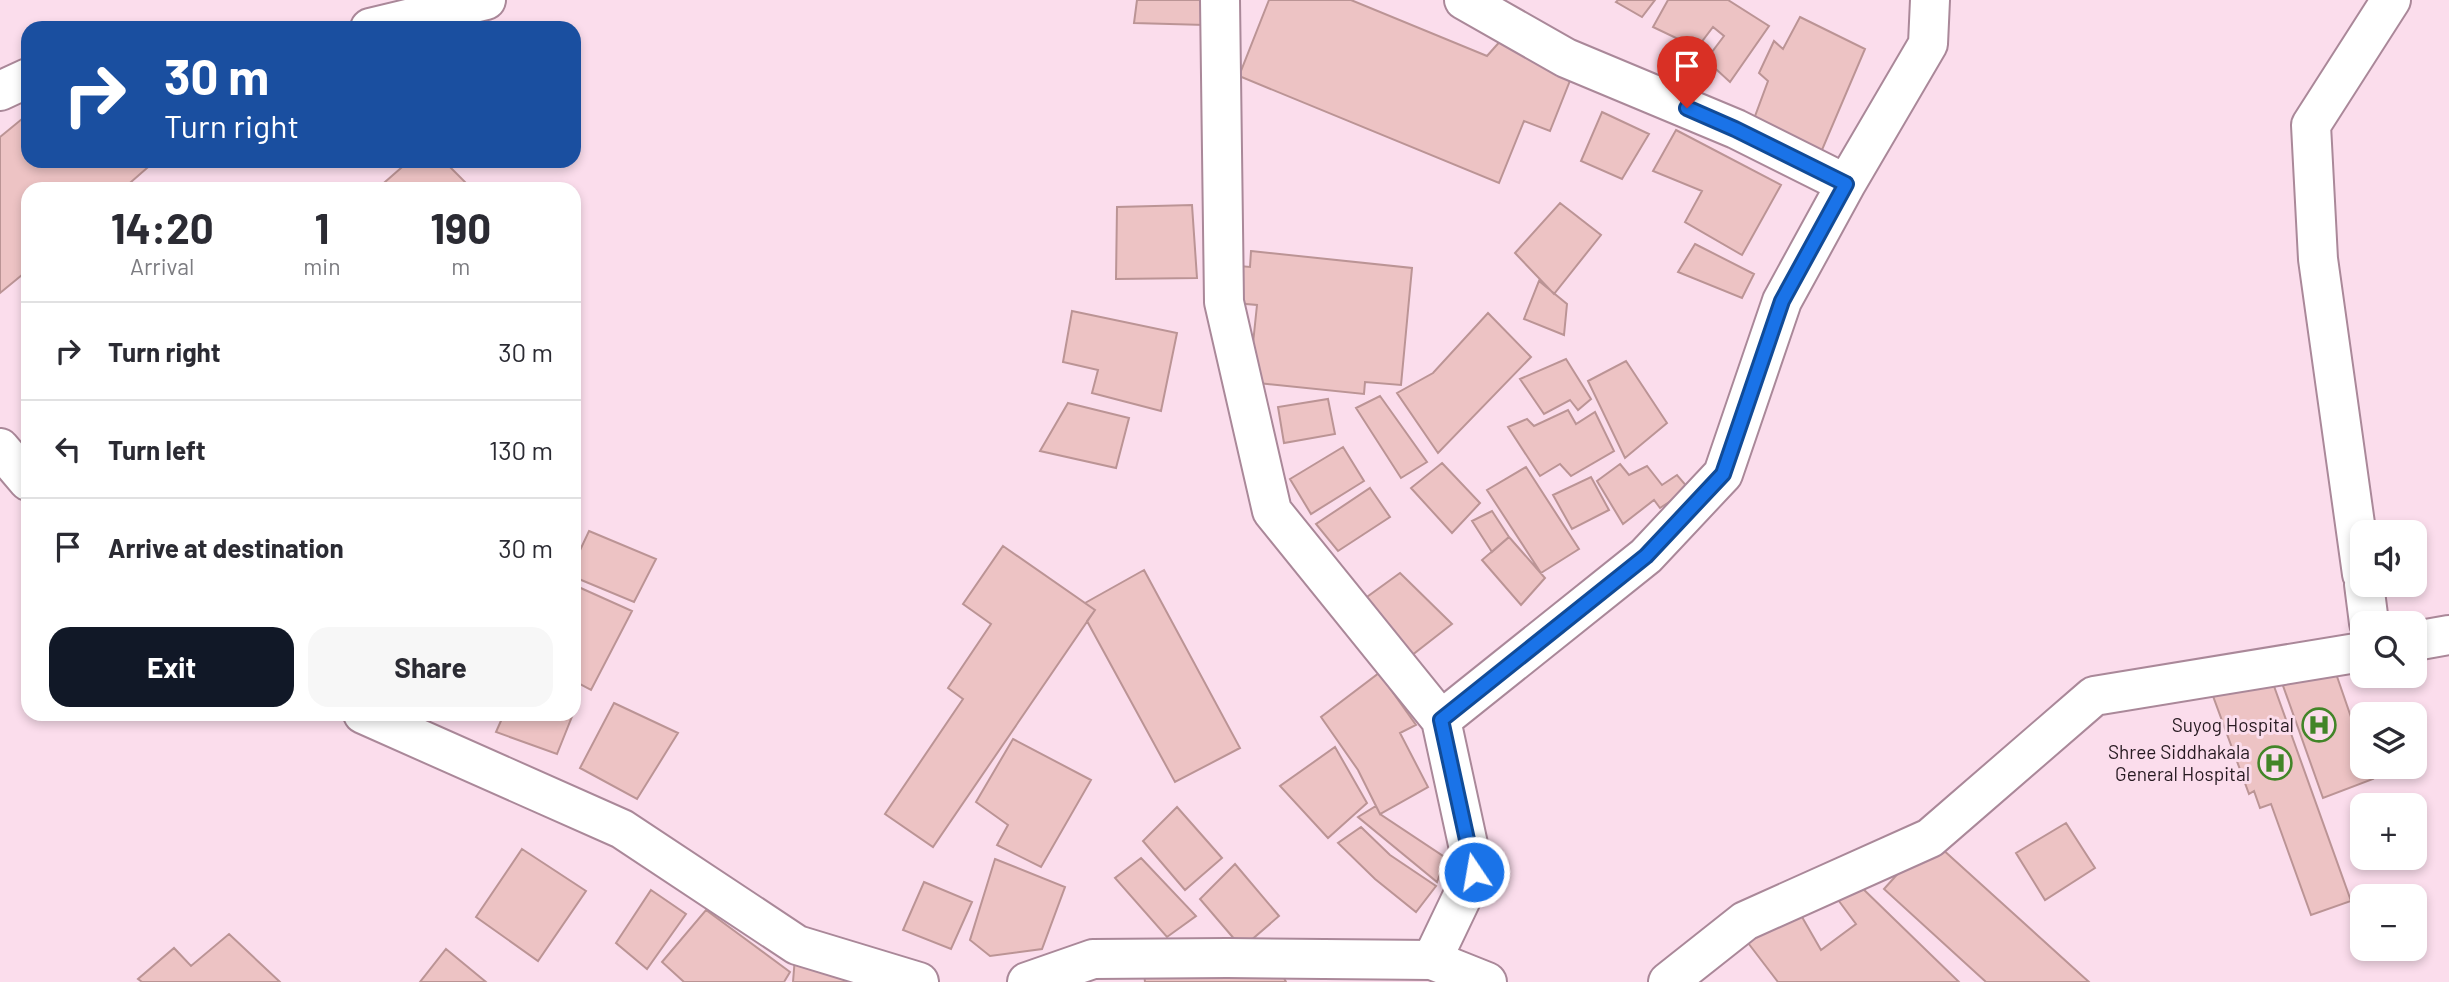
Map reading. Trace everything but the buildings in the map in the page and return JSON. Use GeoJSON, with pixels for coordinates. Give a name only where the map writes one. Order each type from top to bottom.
{"type":"FeatureCollection","features":[{"type":"Feature","properties":{"kind":"street"},"geometry":{"type":"LineString","coordinates":[[399,21],[486,0]]}},
{"type":"Feature","properties":{"kind":"street"},"geometry":{"type":"LineString","coordinates":[[1220,0],[1224,302],[1272,510],[1441,720],[1474,872],[1432,960]]}},
{"type":"Feature","properties":{"kind":"street"},"geometry":{"type":"LineString","coordinates":[[1464,0],[1566,58],[1735,129],[1846,184]]}},
{"type":"Feature","properties":{"kind":"street"},"geometry":{"type":"LineString","coordinates":[[1441,720],[1646,556],[1723,474],[1782,301],[1846,184],[1928,44],[1930,0]]}},
{"type":"Feature","properties":{"kind":"street"},"geometry":{"type":"LineString","coordinates":[[2354,520],[2318,259],[2311,125],[2391,0]]}},
{"type":"Feature","properties":{"kind":"street"},"geometry":{"type":"LineString","coordinates":[[0,91],[21,81]]}},
{"type":"Feature","properties":{"kind":"street"},"geometry":{"type":"LineString","coordinates":[[0,448],[21,473]]}},
{"type":"Feature","properties":{"kind":"street"},"geometry":{"type":"LineString","coordinates":[[2427,640],[2449,635]]}},
{"type":"Feature","properties":{"kind":"street"},"geometry":{"type":"LineString","coordinates":[[1668,982],[1745,920],[1930,838],[2094,696],[2350,654]]}},
{"type":"Feature","properties":{"kind":"street"},"geometry":{"type":"LineString","coordinates":[[379,721],[622,829],[797,945],[919,982]]}},
{"type":"Feature","properties":{"kind":"street"},"geometry":{"type":"LineString","coordinates":[[1027,982],[1093,959],[1341,970],[1432,960],[1487,982]]}},
{"type":"Feature","properties":{"kind":"place","name":"Suyog Hospital"},"geometry":{"type":"Point","coordinates":[2319,725]}},
{"type":"Feature","properties":{"kind":"place","name":"Shree Siddhakala General Hospital"},"geometry":{"type":"Point","coordinates":[2275,763]}},
{"type":"Feature","properties":{"kind":"route"},"geometry":{"type":"LineString","coordinates":[[1474,872],[1441,720],[1646,556],[1723,474],[1782,301],[1846,184],[1687,108]]}}]}
